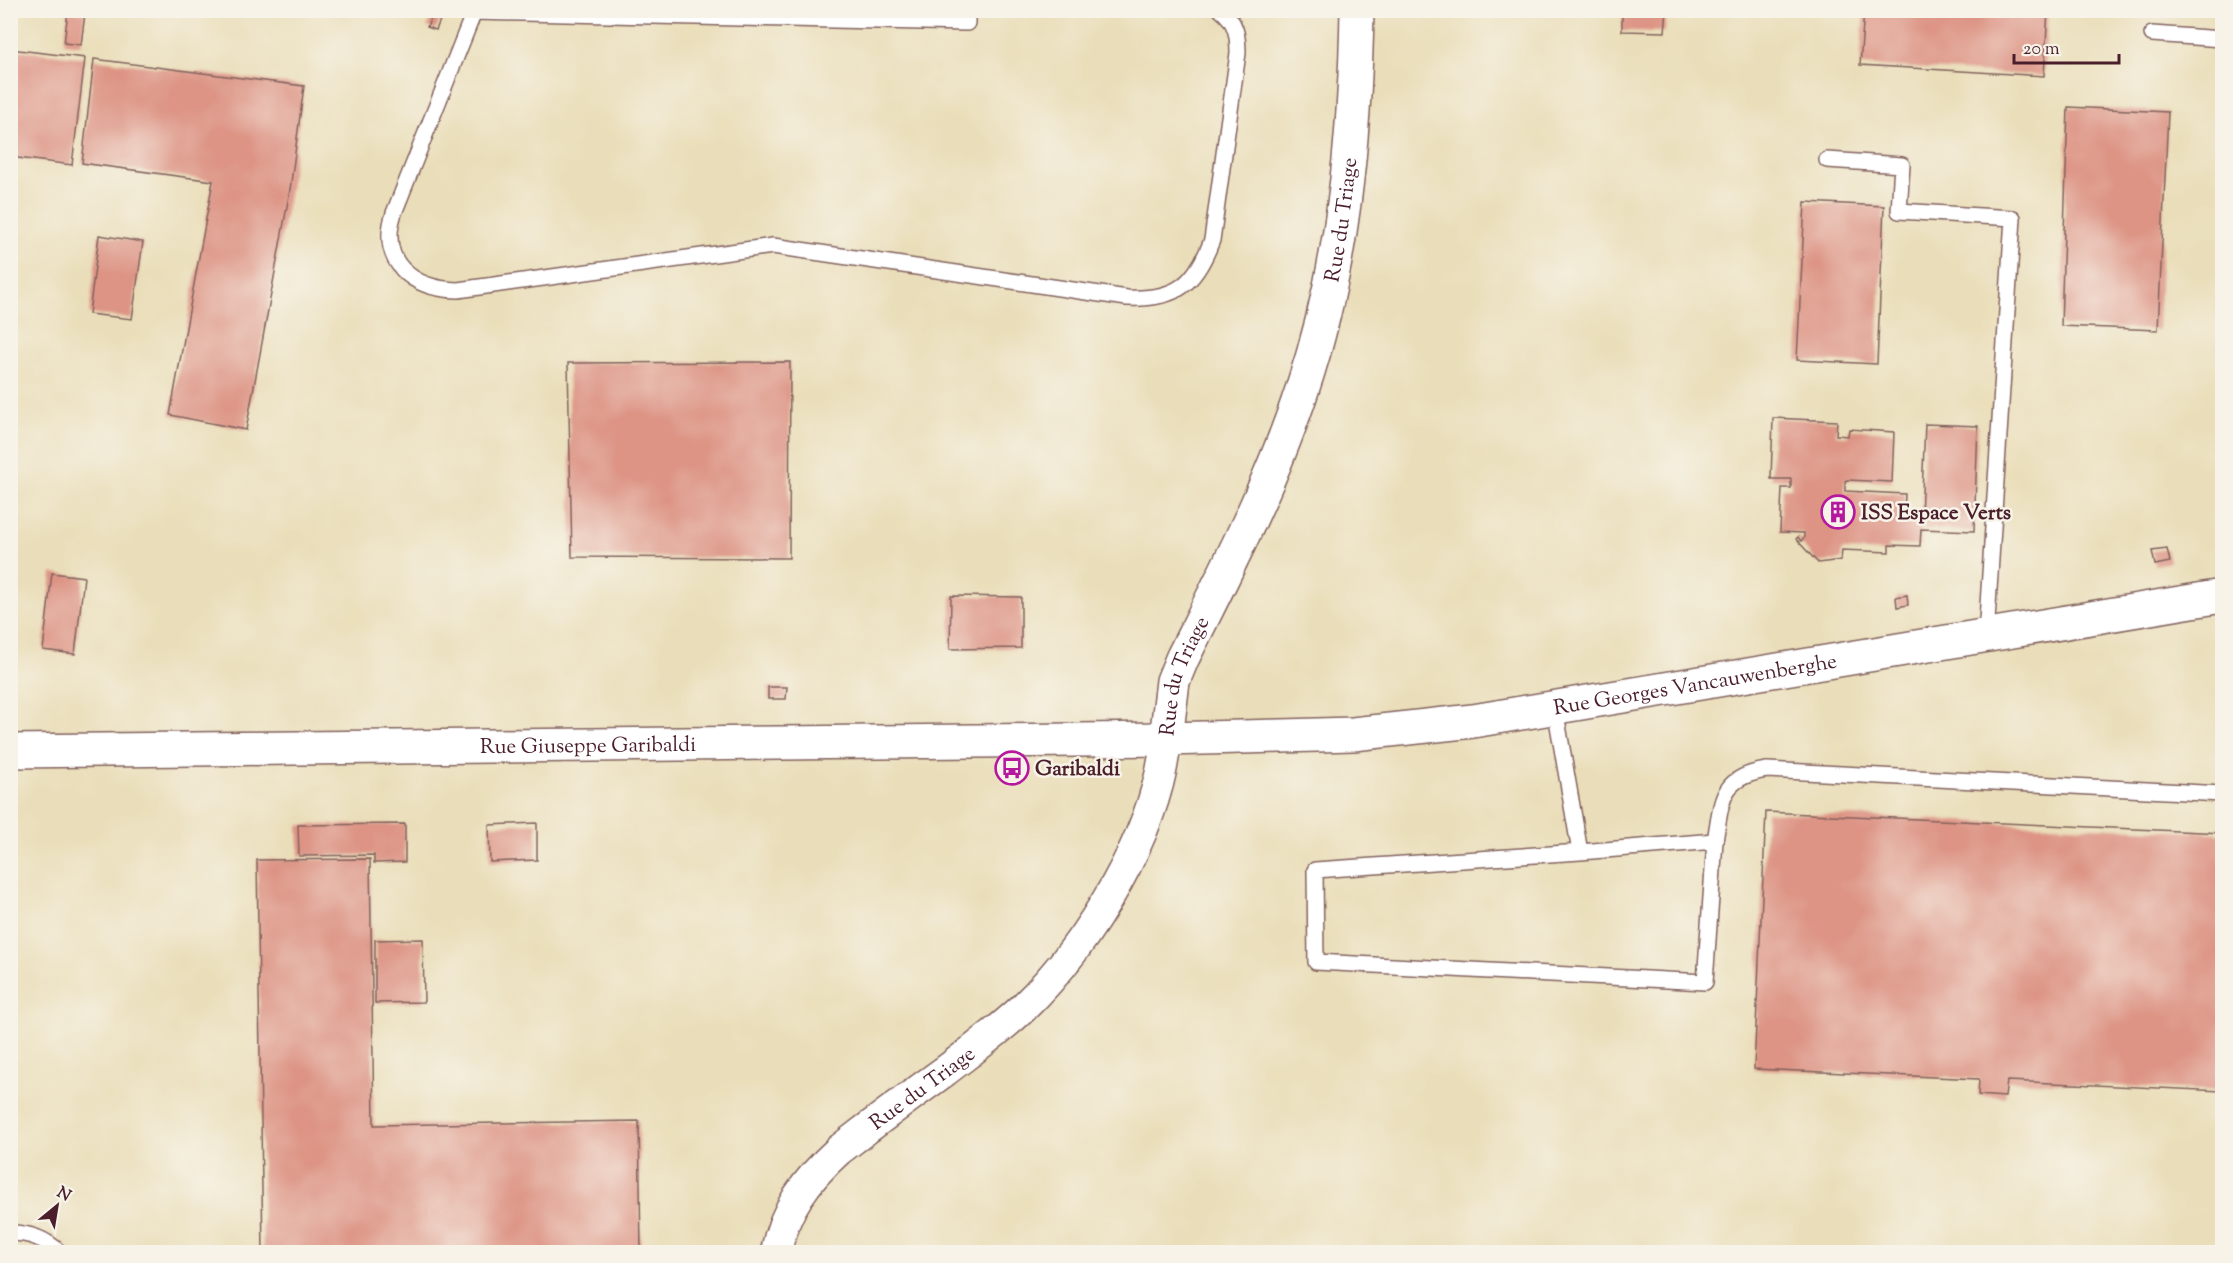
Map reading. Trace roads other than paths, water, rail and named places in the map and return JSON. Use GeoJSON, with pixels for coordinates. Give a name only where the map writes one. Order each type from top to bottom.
{"type":"FeatureCollection","features":[{"type":"Feature","properties":{"kind":"street","name":"Rue du Triage"},"geometry":{"type":"LineString","coordinates":[[776,1252],[784,1219],[794,1201],[823,1164],[987,1039],[1022,1009],[1060,967],[1094,919],[1133,850],[1159,780],[1173,681],[1237,550],[1271,473],[1303,388],[1321,325],[1336,257],[1349,158],[1357,10]]}},
{"type":"Feature","properties":{"kind":"street","name":"Rue Georges Vancauwenberghe"},"geometry":{"type":"LineString","coordinates":[[1166,739],[1353,734],[1437,725],[1556,708],[2223,596]]}},
{"type":"Feature","properties":{"kind":"street","name":"Rue Giuseppe Garibaldi"},"geometry":{"type":"LineString","coordinates":[[10,751],[1166,739]]}},
{"type":"Feature","properties":{"kind":"lane"},"geometry":{"type":"LineString","coordinates":[[967,10],[967,22],[474,11],[389,229],[392,255],[400,266],[425,285],[440,290],[458,291],[773,246],[1127,298],[1147,299],[1165,296],[1183,286],[1200,266],[1212,240],[1238,53],[1238,38],[1234,24],[1221,10]]}},
{"type":"Feature","properties":{"kind":"lane"},"geometry":{"type":"LineString","coordinates":[[2152,34],[2223,39]]}},
{"type":"Feature","properties":{"kind":"lane"},"geometry":{"type":"LineString","coordinates":[[1827,160],[1902,165],[1899,211],[2013,218],[1986,636]]}},
{"type":"Feature","properties":{"kind":"lane"},"geometry":{"type":"LineString","coordinates":[[1556,708],[1580,852]]}},
{"type":"Feature","properties":{"kind":"lane"},"geometry":{"type":"LineString","coordinates":[[1715,841],[1314,870],[1316,962],[1705,982],[1715,841],[1722,801],[1729,787],[1739,778],[1752,772],[1767,770],[2223,794]]}},
{"type":"Feature","properties":{"kind":"lane"},"geometry":{"type":"LineString","coordinates":[[10,1233],[32,1236],[45,1241],[59,1252]]}},
{"type":"Feature","properties":{"kind":"place","name":"ISS Espace Verts"},"geometry":{"type":"Point","coordinates":[1838,512]}},
{"type":"Feature","properties":{"kind":"place","name":"Garibaldi"},"geometry":{"type":"Point","coordinates":[1012,768]}}]}
